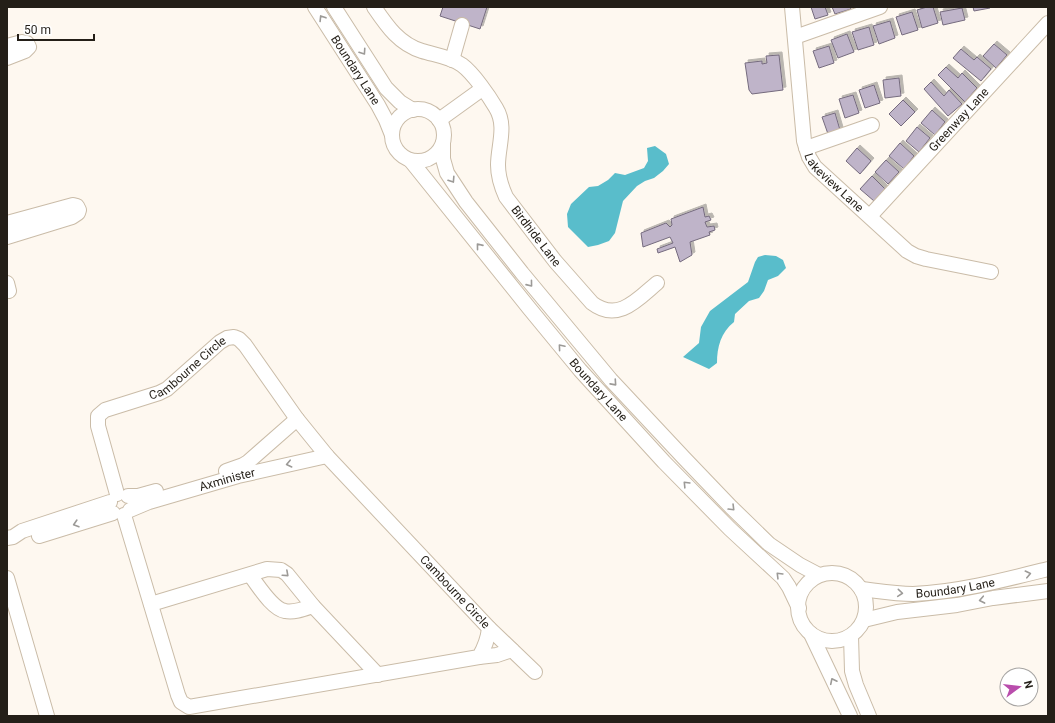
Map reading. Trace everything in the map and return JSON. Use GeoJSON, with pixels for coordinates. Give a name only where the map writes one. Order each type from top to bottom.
{"type":"FeatureCollection","features":[{"type":"Feature","properties":{"kind":"street","name":"Boundary Lane"},"geometry":{"type":"LineString","coordinates":[[315,7],[378,105],[392,135]]}},
{"type":"Feature","properties":{"kind":"street","name":"Boundary Lane"},"geometry":{"type":"LineString","coordinates":[[334,7],[386,88],[397,99],[413,110]]}},
{"type":"Feature","properties":{"kind":"street","name":"Birdhide Lane"},"geometry":{"type":"LineString","coordinates":[[374,7],[389,28],[404,44],[452,60],[463,66],[476,79],[496,108],[500,118],[501,134],[498,174],[506,197],[534,235],[580,290],[599,308],[611,311],[628,307],[657,283]]}},
{"type":"Feature","properties":{"kind":"street","name":"Lakeview Lane"},"geometry":{"type":"LineString","coordinates":[[792,7],[801,112],[806,148],[815,167],[907,251],[916,256],[991,272]]}},
{"type":"Feature","properties":{"kind":"street"},"geometry":{"type":"LineString","coordinates":[[795,37],[880,7]]}},
{"type":"Feature","properties":{"kind":"street","name":"Greenway Lane"},"geometry":{"type":"LineString","coordinates":[[870,216],[1048,23]]}},
{"type":"Feature","properties":{"kind":"street"},"geometry":{"type":"LineString","coordinates":[[452,60],[462,24]]}},
{"type":"Feature","properties":{"kind":"street"},"geometry":{"type":"LineString","coordinates":[[7,46],[24,42],[29,46],[25,52],[7,58]]}},
{"type":"Feature","properties":{"kind":"street"},"geometry":{"type":"LineString","coordinates":[[439,120],[482,89]]}},
{"type":"Feature","properties":{"kind":"street"},"geometry":{"type":"LineString","coordinates":[[422,109],[430,112],[439,120],[444,134],[443,143],[440,150],[434,156],[419,162],[411,161],[403,157],[397,151],[392,135],[398,119],[404,113],[422,109]]}},
{"type":"Feature","properties":{"kind":"street"},"geometry":{"type":"LineString","coordinates":[[806,148],[872,125]]}},
{"type":"Feature","properties":{"kind":"street","name":"Boundary Lane"},"geometry":{"type":"LineString","coordinates":[[443,143],[443,159],[447,172],[466,202],[522,273],[611,380],[726,502],[769,544],[800,565],[820,575]]}},
{"type":"Feature","properties":{"kind":"street","name":"Boundary Lane"},"geometry":{"type":"LineString","coordinates":[[411,161],[580,370],[664,462],[730,529],[782,578],[789,586],[798,608]]}},
{"type":"Feature","properties":{"kind":"street"},"geometry":{"type":"LineString","coordinates":[[7,223],[73,204],[80,210],[72,217],[7,237]]}},
{"type":"Feature","properties":{"kind":"street","name":"Cambourne Circle"},"geometry":{"type":"LineString","coordinates":[[234,337],[239,339],[245,345],[298,419],[327,456],[489,628],[485,648],[479,657],[189,707],[181,702],[178,695],[120,505],[98,426],[98,416],[105,410],[159,393],[167,389],[220,342],[227,338],[234,337]]}},
{"type":"Feature","properties":{"kind":"street","name":"Axminister"},"geometry":{"type":"LineString","coordinates":[[10,538],[19,539],[34,537],[146,494],[219,474],[242,465],[256,456],[298,419]]}},
{"type":"Feature","properties":{"kind":"street","name":"Axminister"},"geometry":{"type":"LineString","coordinates":[[120,505],[149,502],[238,476],[327,456]]}},
{"type":"Feature","properties":{"kind":"street"},"geometry":{"type":"LineString","coordinates":[[150,604],[267,569],[281,570],[287,574],[312,606],[378,675]]}},
{"type":"Feature","properties":{"kind":"street","name":"Boundary Lane"},"geometry":{"type":"LineString","coordinates":[[861,589],[902,593],[931,592],[999,581],[1048,569]]}},
{"type":"Feature","properties":{"kind":"street"},"geometry":{"type":"LineString","coordinates":[[811,634],[830,642],[851,636],[859,629],[864,620],[866,610],[865,599],[861,589],[853,580],[843,575],[831,573],[820,575],[809,582],[802,591],[798,602],[799,614],[803,625],[811,634],[850,716]]}},
{"type":"Feature","properties":{"kind":"street"},"geometry":{"type":"LineString","coordinates":[[250,575],[267,598],[281,610],[293,611],[312,606]]}},
{"type":"Feature","properties":{"kind":"street"},"geometry":{"type":"LineString","coordinates":[[7,578],[47,716]]}},
{"type":"Feature","properties":{"kind":"street","name":"Boundary Lane"},"geometry":{"type":"LineString","coordinates":[[864,620],[897,612],[957,605],[993,598],[1048,591]]}},
{"type":"Feature","properties":{"kind":"street"},"geometry":{"type":"LineString","coordinates":[[489,628],[535,672]]}},
{"type":"Feature","properties":{"kind":"street"},"geometry":{"type":"LineString","coordinates":[[851,636],[852,671],[856,685],[869,716]]}},
{"type":"Feature","properties":{"kind":"street"},"geometry":{"type":"LineString","coordinates":[[479,657],[497,655],[512,650]]}},
{"type":"Feature","properties":{"kind":"water"},"geometry":{"type":"Polygon","coordinates":[[[655,146],[666,154],[669,164],[654,178],[637,186],[623,201],[615,233],[609,241],[588,247],[568,227],[567,214],[571,204],[589,187],[598,186],[608,180],[615,173],[625,175],[644,168],[648,161],[647,148],[655,146]]]}},
{"type":"Feature","properties":{"kind":"water"},"geometry":{"type":"Polygon","coordinates":[[[765,255],[776,256],[783,260],[786,268],[778,276],[768,280],[764,291],[759,298],[749,301],[735,314],[734,322],[726,330],[721,340],[717,363],[709,369],[683,357],[699,343],[701,327],[710,311],[748,282],[758,257],[765,255]]]}},
{"type":"Feature","properties":{"kind":"building"},"geometry":{"type":"Polygon","coordinates":[[[443,7],[487,7],[480,29],[440,16],[443,7]]]}},
{"type":"Feature","properties":{"kind":"building"},"geometry":{"type":"Polygon","coordinates":[[[811,7],[825,7],[828,15],[815,19],[811,7]]]}},
{"type":"Feature","properties":{"kind":"building"},"geometry":{"type":"Polygon","coordinates":[[[832,7],[850,7],[851,9],[835,14],[832,7]]]}},
{"type":"Feature","properties":{"kind":"building"},"geometry":{"type":"Polygon","coordinates":[[[933,7],[938,23],[922,28],[917,10],[933,7]]]}},
{"type":"Feature","properties":{"kind":"building"},"geometry":{"type":"Polygon","coordinates":[[[973,7],[990,7],[990,8],[974,11],[973,7]]]}},
{"type":"Feature","properties":{"kind":"building"},"geometry":{"type":"Polygon","coordinates":[[[962,8],[965,20],[943,25],[940,12],[962,8]]]}},
{"type":"Feature","properties":{"kind":"building"},"geometry":{"type":"Polygon","coordinates":[[[912,12],[918,30],[902,35],[896,17],[912,12]]]}},
{"type":"Feature","properties":{"kind":"building"},"geometry":{"type":"Polygon","coordinates":[[[890,21],[895,38],[879,44],[873,26],[890,21]]]}},
{"type":"Feature","properties":{"kind":"building"},"geometry":{"type":"Polygon","coordinates":[[[869,27],[874,45],[858,50],[852,32],[869,27]]]}},
{"type":"Feature","properties":{"kind":"building"},"geometry":{"type":"Polygon","coordinates":[[[847,34],[854,52],[838,58],[831,40],[847,34]]]}},
{"type":"Feature","properties":{"kind":"building"},"geometry":{"type":"Polygon","coordinates":[[[994,44],[1007,55],[996,68],[983,56],[994,44]]]}},
{"type":"Feature","properties":{"kind":"building"},"geometry":{"type":"Polygon","coordinates":[[[829,46],[834,63],[819,68],[813,51],[829,46]]]}},
{"type":"Feature","properties":{"kind":"building"},"geometry":{"type":"Polygon","coordinates":[[[961,49],[974,60],[977,57],[991,69],[981,81],[953,58],[961,49]]]}},
{"type":"Feature","properties":{"kind":"building"},"geometry":{"type":"Polygon","coordinates":[[[779,55],[783,90],[752,94],[749,90],[745,63],[762,61],[762,64],[767,63],[766,56],[779,55]]]}},
{"type":"Feature","properties":{"kind":"building"},"geometry":{"type":"Polygon","coordinates":[[[946,67],[958,78],[962,73],[977,88],[965,102],[938,75],[946,67]]]}},
{"type":"Feature","properties":{"kind":"building"},"geometry":{"type":"Polygon","coordinates":[[[899,78],[901,96],[885,98],[883,80],[899,78]]]}},
{"type":"Feature","properties":{"kind":"building"},"geometry":{"type":"Polygon","coordinates":[[[931,82],[944,96],[949,90],[962,104],[948,116],[924,89],[931,82]]]}},
{"type":"Feature","properties":{"kind":"building"},"geometry":{"type":"Polygon","coordinates":[[[874,85],[880,103],[865,108],[859,90],[874,85]]]}},
{"type":"Feature","properties":{"kind":"building"},"geometry":{"type":"Polygon","coordinates":[[[853,95],[859,113],[845,118],[839,99],[853,95]]]}},
{"type":"Feature","properties":{"kind":"building"},"geometry":{"type":"Polygon","coordinates":[[[903,100],[915,112],[901,126],[889,114],[903,100]]]}},
{"type":"Feature","properties":{"kind":"building"},"geometry":{"type":"Polygon","coordinates":[[[932,110],[945,122],[935,135],[921,123],[932,110]]]}},
{"type":"Feature","properties":{"kind":"building"},"geometry":{"type":"Polygon","coordinates":[[[835,113],[840,130],[828,134],[822,117],[835,113]]]}},
{"type":"Feature","properties":{"kind":"building"},"geometry":{"type":"Polygon","coordinates":[[[917,127],[930,138],[919,152],[906,141],[917,127]]]}},
{"type":"Feature","properties":{"kind":"building"},"geometry":{"type":"Polygon","coordinates":[[[900,143],[914,156],[904,169],[889,156],[900,143]]]}},
{"type":"Feature","properties":{"kind":"building"},"geometry":{"type":"Polygon","coordinates":[[[857,148],[871,161],[860,174],[846,161],[857,148]]]}},
{"type":"Feature","properties":{"kind":"building"},"geometry":{"type":"Polygon","coordinates":[[[886,160],[899,172],[888,184],[875,172],[886,160]]]}},
{"type":"Feature","properties":{"kind":"building"},"geometry":{"type":"Polygon","coordinates":[[[872,176],[885,189],[874,201],[860,189],[872,176]]]}},
{"type":"Feature","properties":{"kind":"building"},"geometry":{"type":"Polygon","coordinates":[[[703,207],[705,217],[709,216],[711,220],[705,222],[707,227],[714,226],[715,230],[709,232],[710,235],[690,242],[692,255],[680,262],[675,247],[658,253],[657,249],[673,243],[670,237],[643,247],[641,233],[666,223],[670,227],[672,225],[671,219],[703,207]]]}}]}
